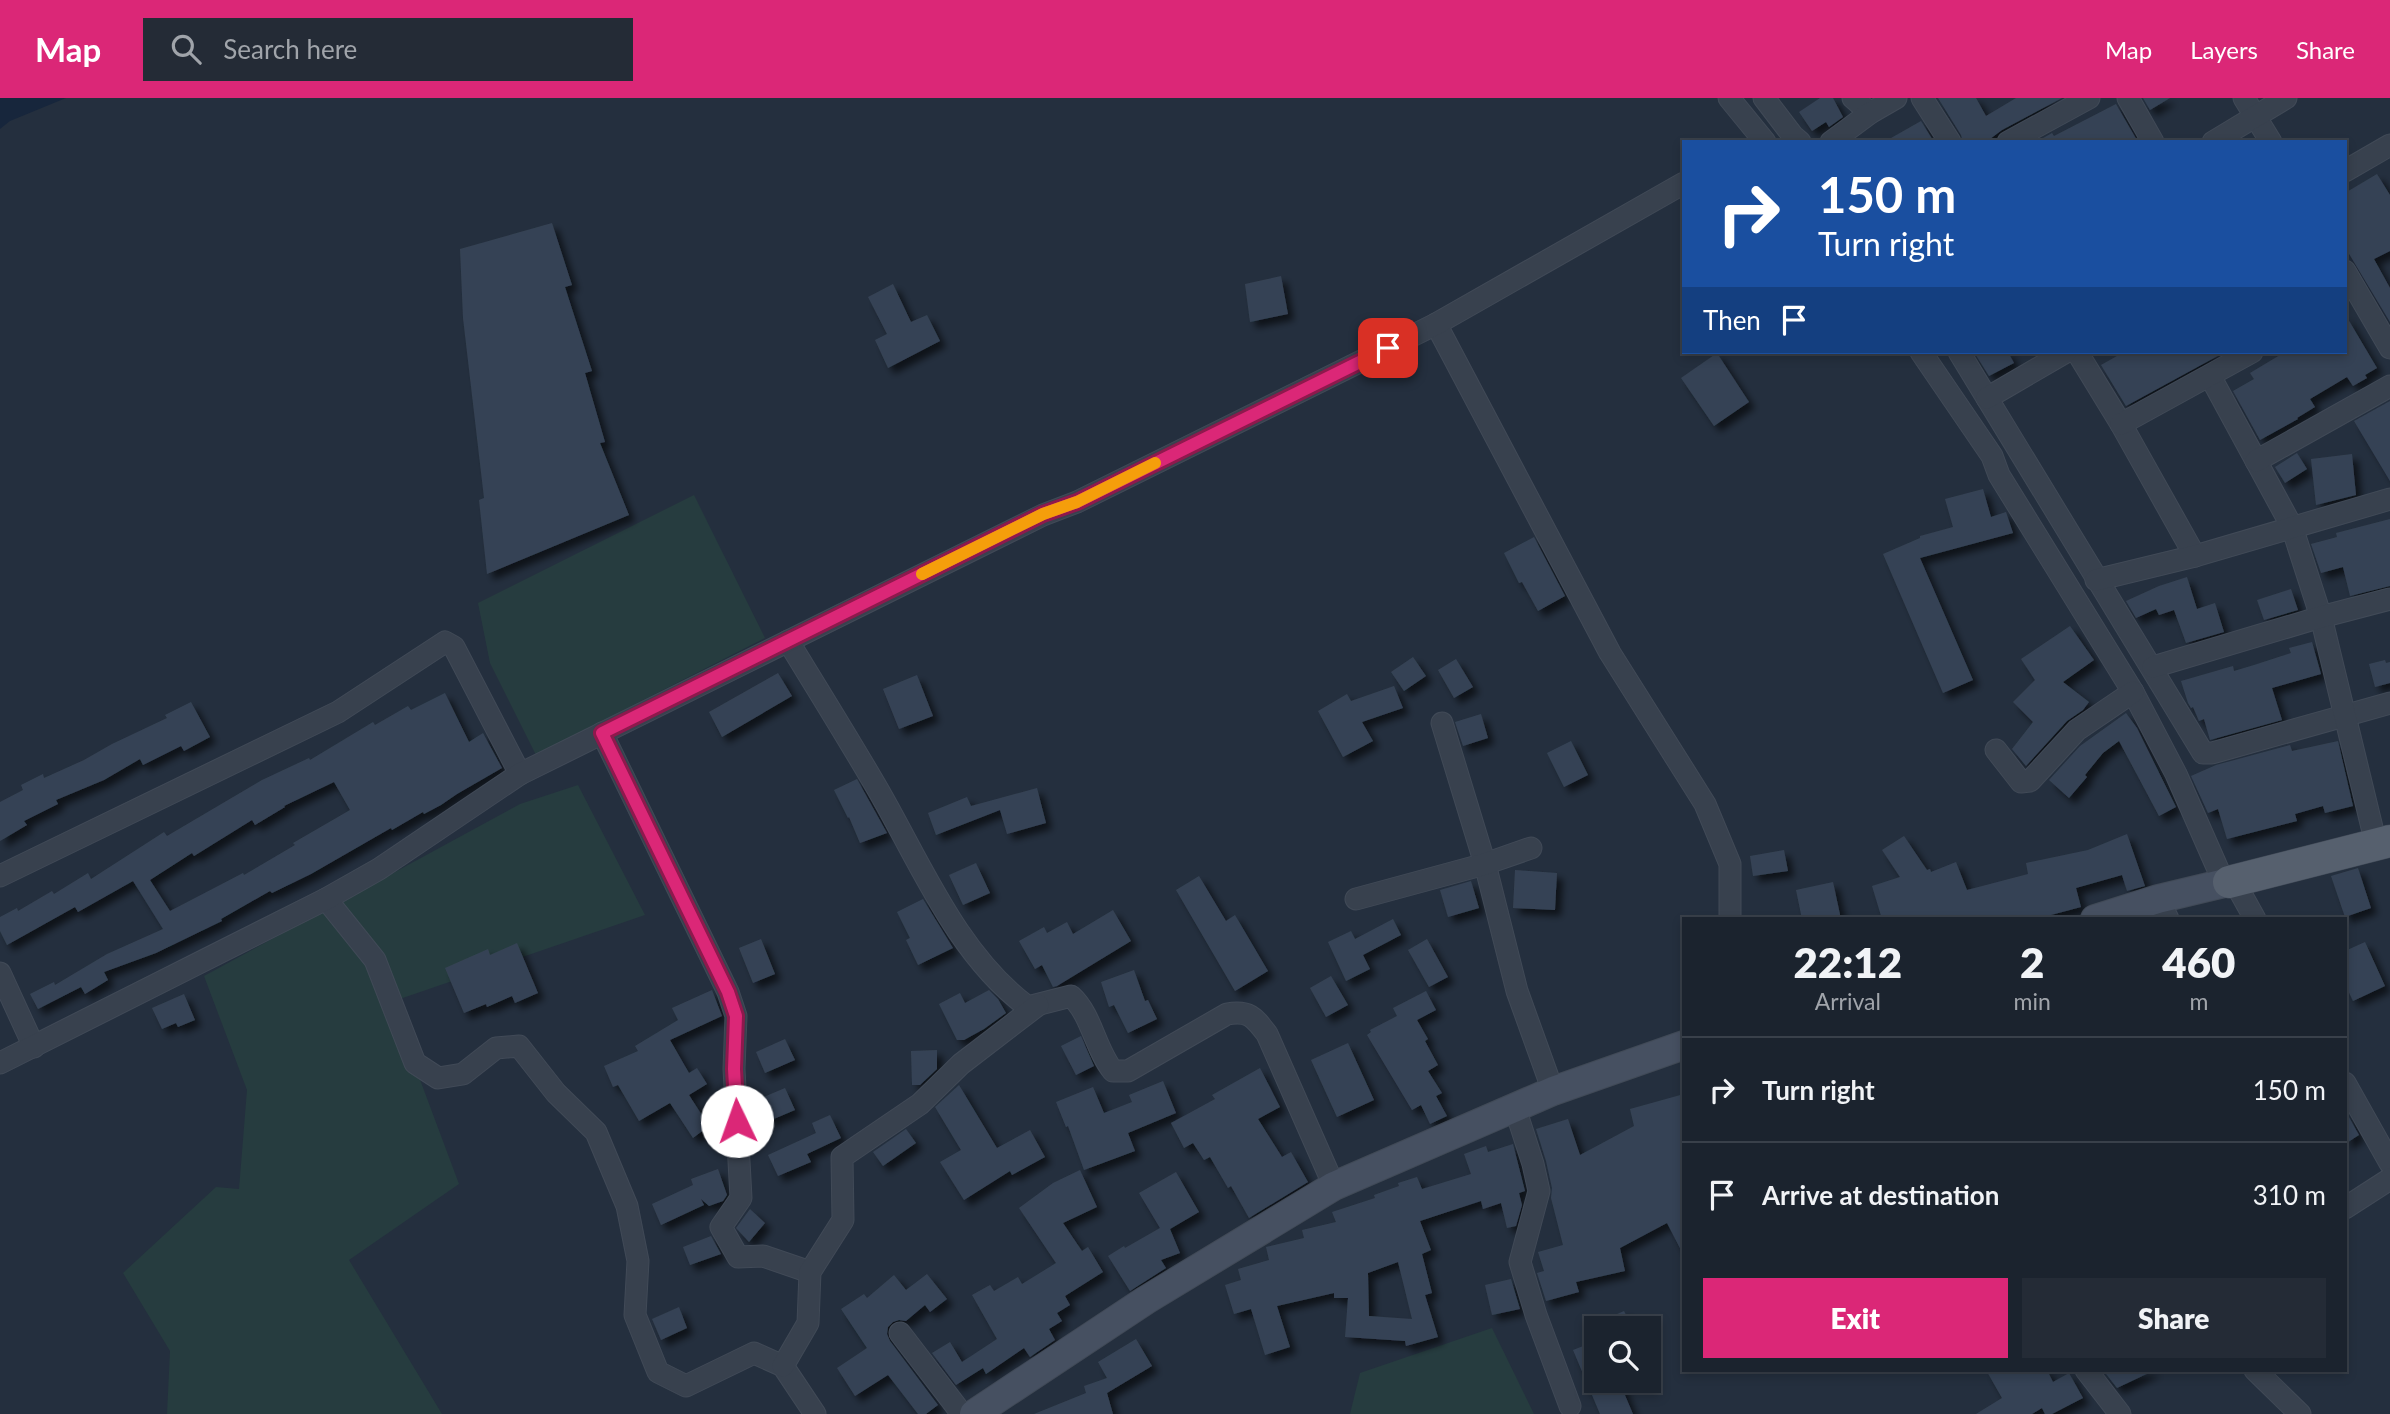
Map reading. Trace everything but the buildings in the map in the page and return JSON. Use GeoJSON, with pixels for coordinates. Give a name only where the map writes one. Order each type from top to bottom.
{"type":"FeatureCollection","features":[{"type":"Feature","properties":{"kind":"main road"},"geometry":{"type":"LineString","coordinates":[[2109,917],[2163,909],[2229,882],[2383,842]]}},
{"type":"Feature","properties":{"kind":"main road"},"geometry":{"type":"LineString","coordinates":[[991,1409],[1146,1300],[1334,1186],[1553,1091],[1682,1046]]}},
{"type":"Feature","properties":{"kind":"street"},"geometry":{"type":"LineString","coordinates":[[1729,98],[1760,140]]}},
{"type":"Feature","properties":{"kind":"street"},"geometry":{"type":"LineString","coordinates":[[1764,98],[1798,140]]}},
{"type":"Feature","properties":{"kind":"street"},"geometry":{"type":"LineString","coordinates":[[1853,98],[1870,113]]}},
{"type":"Feature","properties":{"kind":"street"},"geometry":{"type":"LineString","coordinates":[[1834,140],[1896,98]]}},
{"type":"Feature","properties":{"kind":"street"},"geometry":{"type":"LineString","coordinates":[[1922,98],[1949,140]]}},
{"type":"Feature","properties":{"kind":"street"},"geometry":{"type":"LineString","coordinates":[[2012,140],[2089,98]]}},
{"type":"Feature","properties":{"kind":"street"},"geometry":{"type":"LineString","coordinates":[[2128,98],[2152,140]]}},
{"type":"Feature","properties":{"kind":"street"},"geometry":{"type":"LineString","coordinates":[[2215,140],[2250,107],[2286,98]]}},
{"type":"Feature","properties":{"kind":"street"},"geometry":{"type":"LineString","coordinates":[[2250,107],[2270,140]]}},
{"type":"Feature","properties":{"kind":"street"},"geometry":{"type":"LineString","coordinates":[[2347,170],[2390,146]]}},
{"type":"Feature","properties":{"kind":"street"},"geometry":{"type":"LineString","coordinates":[[0,1063],[326,899],[379,869],[520,774],[1043,514],[1077,502],[1436,324],[1682,184]]}},
{"type":"Feature","properties":{"kind":"street"},"geometry":{"type":"LineString","coordinates":[[2347,280],[2351,298],[2390,348]]}},
{"type":"Feature","properties":{"kind":"street"},"geometry":{"type":"LineString","coordinates":[[1436,324],[1610,653],[1705,804],[1730,864],[1730,917]]}},
{"type":"Feature","properties":{"kind":"street"},"geometry":{"type":"LineString","coordinates":[[1922,354],[1992,456],[1999,475],[2133,692],[2229,882],[2254,917]]}},
{"type":"Feature","properties":{"kind":"street"},"geometry":{"type":"LineString","coordinates":[[1960,354],[2203,753],[2212,753],[2390,703]]}},
{"type":"Feature","properties":{"kind":"street"},"geometry":{"type":"LineString","coordinates":[[1987,398],[2063,354]]}},
{"type":"Feature","properties":{"kind":"street"},"geometry":{"type":"LineString","coordinates":[[2078,354],[2122,424],[2195,556]]}},
{"type":"Feature","properties":{"kind":"street"},"geometry":{"type":"LineString","coordinates":[[2122,424],[2248,354]]}},
{"type":"Feature","properties":{"kind":"street"},"geometry":{"type":"LineString","coordinates":[[2210,376],[2292,527],[2320,617],[2344,716],[2383,842]]}},
{"type":"Feature","properties":{"kind":"street"},"geometry":{"type":"LineString","coordinates":[[2256,461],[2390,386]]}},
{"type":"Feature","properties":{"kind":"street"},"geometry":{"type":"LineString","coordinates":[[2096,580],[2195,556],[2390,499]]}},
{"type":"Feature","properties":{"kind":"street"},"geometry":{"type":"LineString","coordinates":[[2153,667],[2390,599]]}},
{"type":"Feature","properties":{"kind":"street"},"geometry":{"type":"LineString","coordinates":[[788,641],[878,788],[955,929],[1012,995],[1028,1007],[1071,996],[1079,1003],[1104,1060],[1112,1071],[1128,1071],[1227,1014],[1242,1011],[1255,1019],[1267,1034],[1334,1186]]}},
{"type":"Feature","properties":{"kind":"street"},"geometry":{"type":"LineString","coordinates":[[0,876],[338,712],[445,642],[454,646],[520,774]]}},
{"type":"Feature","properties":{"kind":"street"},"geometry":{"type":"LineString","coordinates":[[1996,750],[2021,782],[2030,781],[2077,730],[2133,692]]}},
{"type":"Feature","properties":{"kind":"street"},"geometry":{"type":"LineString","coordinates":[[1442,723],[1485,864],[1517,990],[1553,1091]]}},
{"type":"Feature","properties":{"kind":"street"},"geometry":{"type":"LineString","coordinates":[[602,733],[728,992],[736,1016],[734,1069],[741,1198],[722,1227],[738,1256],[763,1256],[810,1272]]}},
{"type":"Feature","properties":{"kind":"street"},"geometry":{"type":"LineString","coordinates":[[1356,899],[1485,864],[1531,848]]}},
{"type":"Feature","properties":{"kind":"street"},"geometry":{"type":"LineString","coordinates":[[326,899],[375,960],[415,1063],[438,1078],[463,1074],[496,1048],[519,1046],[556,1093],[596,1132],[627,1206],[638,1261],[635,1315],[659,1372],[686,1386],[754,1353],[783,1366],[815,1414]]}},
{"type":"Feature","properties":{"kind":"street"},"geometry":{"type":"LineString","coordinates":[[0,973],[34,1047]]}},
{"type":"Feature","properties":{"kind":"street"},"geometry":{"type":"LineString","coordinates":[[783,1366],[808,1323],[810,1272],[844,1220],[842,1157],[920,1104],[961,1064],[1038,1005]]}},
{"type":"Feature","properties":{"kind":"street"},"geometry":{"type":"LineString","coordinates":[[2347,1086],[2383,1135],[2390,1163]]}},
{"type":"Feature","properties":{"kind":"street"},"geometry":{"type":"LineString","coordinates":[[1515,1108],[1534,1164],[1539,1191],[1520,1262],[1536,1315],[1570,1406]]}},
{"type":"Feature","properties":{"kind":"street"},"geometry":{"type":"LineString","coordinates":[[2347,1207],[2390,1179]]}},
{"type":"Feature","properties":{"kind":"street"},"geometry":{"type":"LineString","coordinates":[[901,1333],[962,1414]]}},
{"type":"Feature","properties":{"kind":"street"},"geometry":{"type":"LineString","coordinates":[[2088,1372],[2120,1414]]}},
{"type":"Feature","properties":{"kind":"street"},"geometry":{"type":"LineString","coordinates":[[2257,1372],[2300,1414]]}},
{"type":"Feature","properties":{"kind":"green space"},"geometry":{"type":"Polygon","coordinates":[[[694,495],[765,638],[536,755],[490,663],[478,603],[694,495]]]}},
{"type":"Feature","properties":{"kind":"green space"},"geometry":{"type":"Polygon","coordinates":[[[578,785],[645,915],[391,1002],[459,1184],[349,1260],[442,1414],[167,1414],[170,1351],[123,1273],[216,1187],[239,1189],[247,1090],[204,976],[520,804],[578,785]]]}},
{"type":"Feature","properties":{"kind":"green space"},"geometry":{"type":"Polygon","coordinates":[[[1492,1328],[1534,1414],[1350,1414],[1360,1373],[1492,1328]]]}},
{"type":"Feature","properties":{"kind":"water"},"geometry":{"type":"Polygon","coordinates":[[[0,98],[66,98],[10,121],[0,129],[0,98]]]}},
{"type":"Feature","properties":{"kind":"slow traffic"},"geometry":{"type":"LineString","coordinates":[[922,574],[1043,514],[1077,502],[1155,463]]}},
{"type":"Feature","properties":{"kind":"route"},"geometry":{"type":"LineString","coordinates":[[737,1121],[734,1069],[736,1016],[728,992],[602,733],[1043,514],[1077,502],[1388,348]]}}]}
